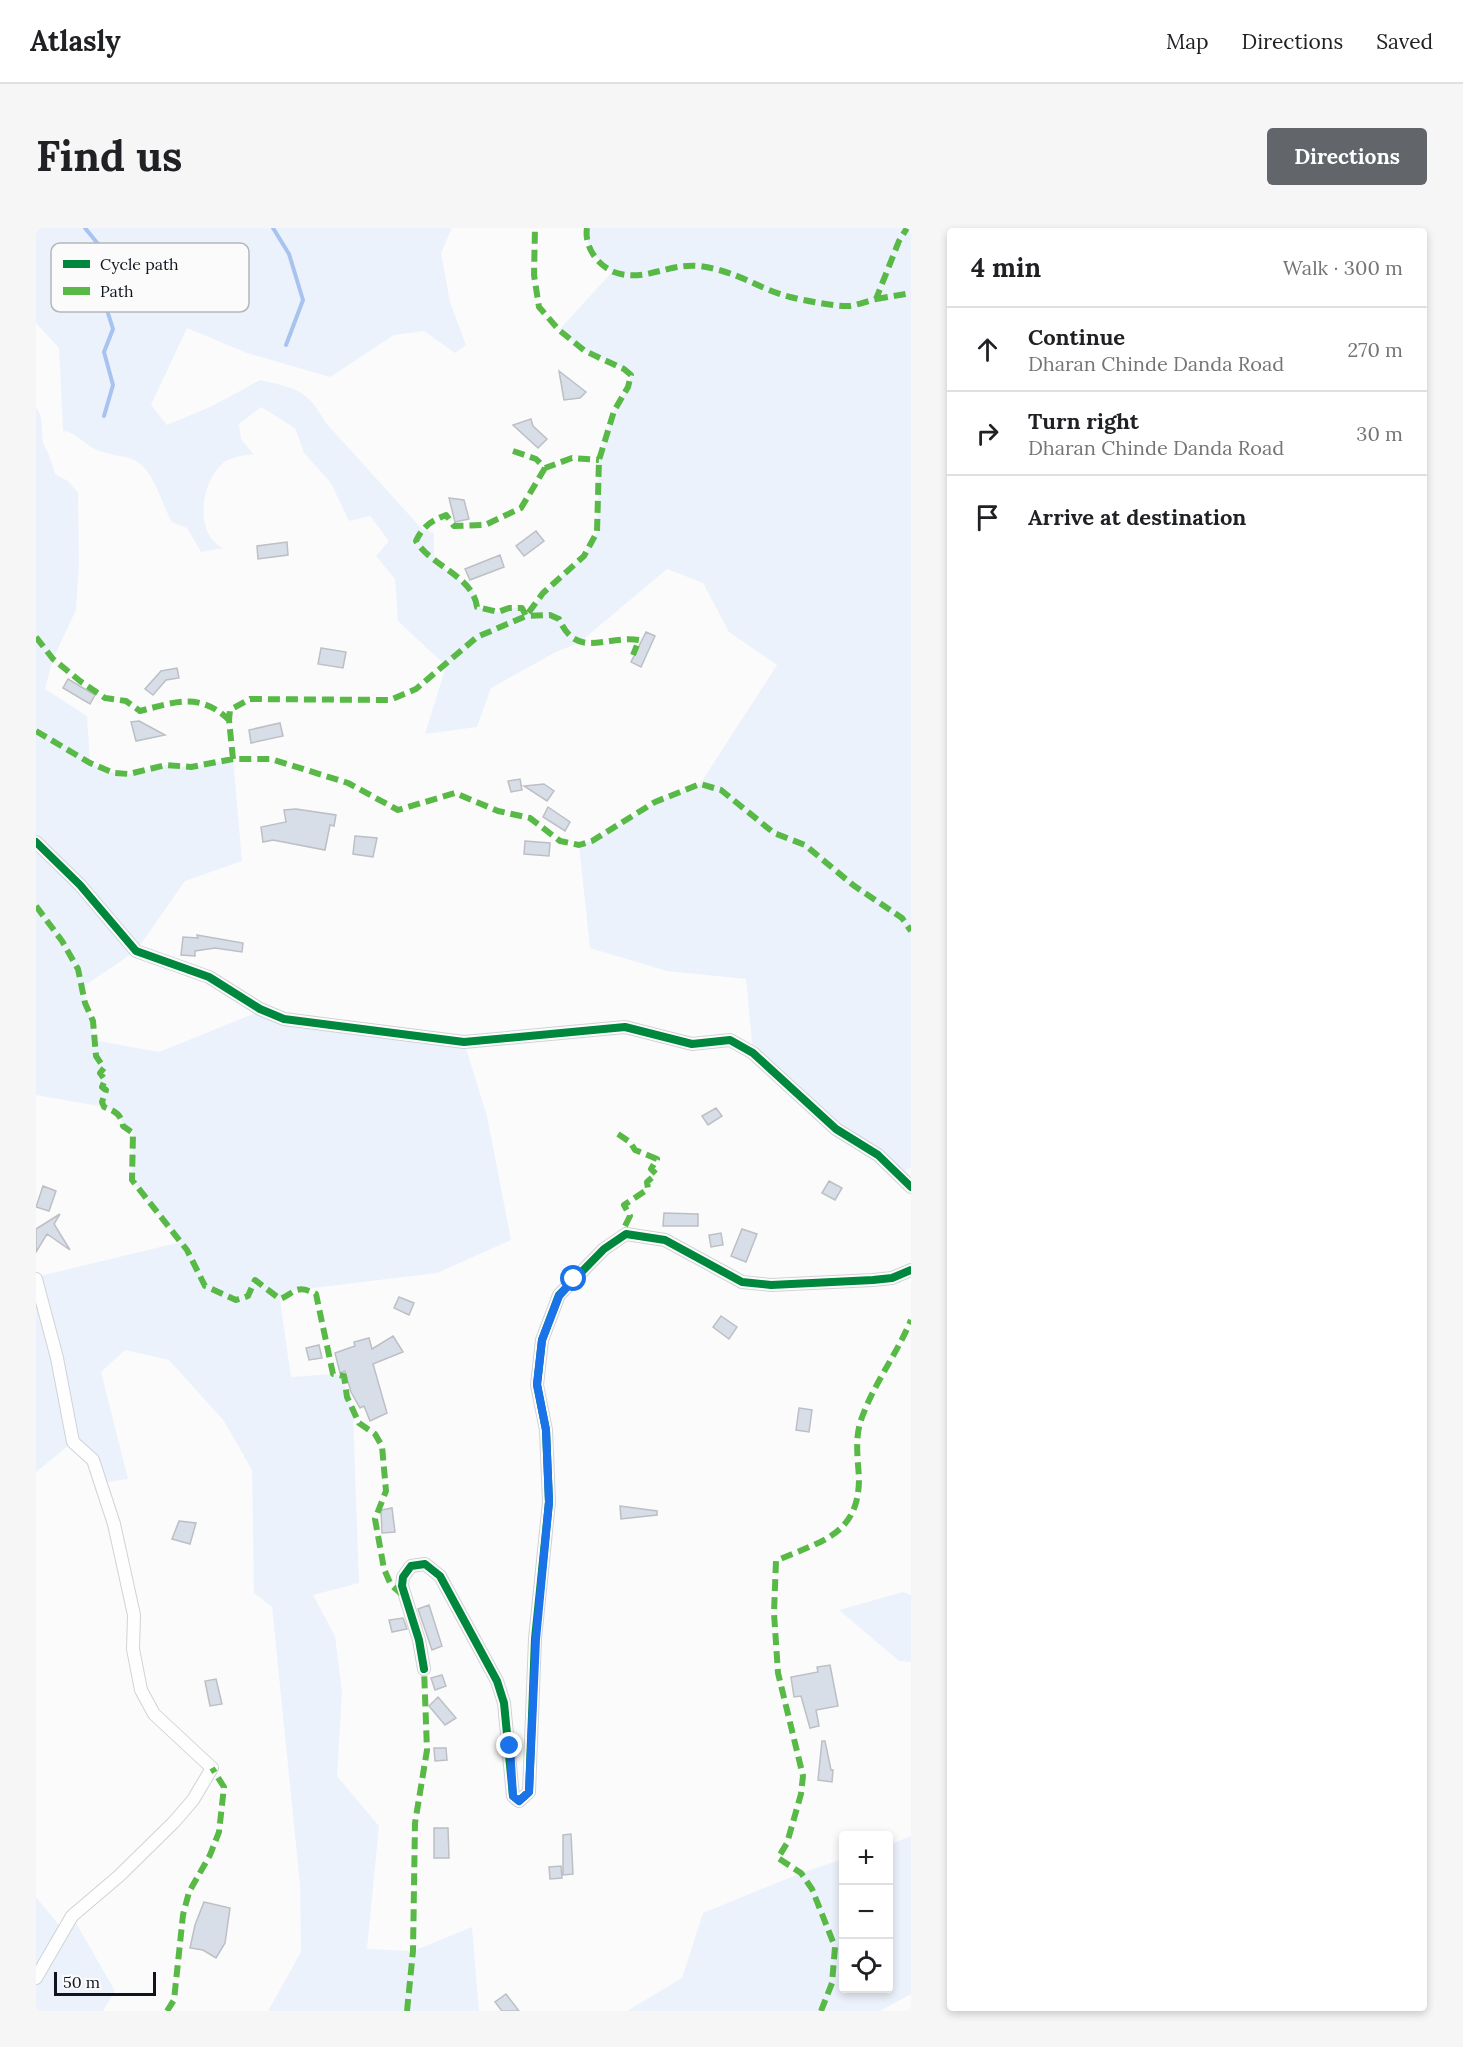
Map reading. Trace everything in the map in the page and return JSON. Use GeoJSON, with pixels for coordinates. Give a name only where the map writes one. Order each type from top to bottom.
{"type":"FeatureCollection","features":[{"type":"Feature","properties":{"kind":"street"},"geometry":{"type":"LineString","coordinates":[[36,842],[80,885],[136,951],[209,977],[260,1009],[284,1019],[464,1042],[625,1027],[692,1044],[730,1040],[753,1053],[836,1130],[878,1155],[911,1187]]}},
{"type":"Feature","properties":{"kind":"street"},"geometry":{"type":"LineString","coordinates":[[424,1669],[419,1640],[402,1586],[403,1576],[411,1566],[425,1564],[440,1576],[497,1681],[504,1703],[513,1796],[519,1801],[529,1792],[536,1639],[549,1502],[546,1430],[537,1384],[542,1340],[559,1296],[604,1249],[626,1234],[665,1240],[742,1282],[771,1285],[892,1278],[911,1270]]}},
{"type":"Feature","properties":{"kind":"street"},"geometry":{"type":"LineString","coordinates":[[36,1279],[57,1358],[73,1442],[93,1460],[114,1524],[134,1615],[134,1648],[141,1690],[154,1714],[212,1768],[193,1800],[174,1822],[119,1876],[72,1916],[36,1978]]}},
{"type":"Feature","properties":{"kind":"shaded area"},"geometry":{"type":"Polygon","coordinates":[[[36,228],[452,228],[441,253],[450,302],[466,345],[455,353],[424,331],[394,335],[330,377],[247,353],[187,328],[151,405],[167,425],[210,407],[260,380],[292,388],[306,396],[326,423],[422,529],[434,533],[434,560],[474,592],[477,607],[498,612],[509,608],[522,608],[526,616],[543,593],[584,556],[597,532],[599,460],[614,411],[628,388],[631,375],[624,369],[585,351],[559,330],[612,272],[590,248],[587,228],[911,228],[911,1168],[896,1174],[836,1129],[753,1053],[746,979],[667,971],[590,948],[579,845],[592,841],[655,802],[700,784],[777,665],[729,632],[703,583],[667,569],[579,643],[556,652],[491,688],[477,727],[425,734],[446,666],[398,621],[395,579],[376,556],[389,541],[370,516],[349,521],[331,483],[304,453],[295,428],[261,407],[239,424],[241,439],[254,455],[231,459],[220,466],[213,475],[205,497],[204,521],[214,541],[223,548],[201,552],[187,528],[172,522],[156,487],[140,463],[100,451],[63,431],[59,348],[36,323],[36,228]]]}},
{"type":"Feature","properties":{"kind":"shaded area"},"geometry":{"type":"Polygon","coordinates":[[[36,408],[41,417],[43,442],[55,474],[68,481],[78,493],[79,563],[76,610],[53,659],[45,689],[87,716],[90,763],[114,773],[129,774],[166,765],[191,767],[233,759],[242,861],[185,881],[136,951],[84,986],[93,1040],[159,1052],[263,1010],[464,1042],[487,1116],[511,1240],[437,1273],[288,1291],[280,1300],[291,1377],[333,1374],[344,1376],[347,1397],[353,1411],[359,1583],[313,1595],[335,1636],[342,1692],[337,1776],[379,1826],[367,1949],[413,1951],[472,1927],[479,2011],[268,2011],[301,1952],[300,1884],[272,1607],[254,1593],[252,1470],[224,1421],[169,1360],[125,1350],[101,1372],[128,1479],[101,1483],[93,1460],[73,1442],[36,1472],[36,1277],[181,1242],[132,1180],[133,1133],[123,1126],[117,1113],[104,1107],[36,1095],[36,408]]]}},
{"type":"Feature","properties":{"kind":"shaded area"},"geometry":{"type":"Polygon","coordinates":[[[903,1592],[911,1595],[911,1662],[899,1661],[839,1610],[903,1592]]]}},
{"type":"Feature","properties":{"kind":"shaded area"},"geometry":{"type":"Polygon","coordinates":[[[911,1836],[911,1994],[880,2011],[627,2011],[682,1978],[703,1913],[801,1873],[839,1860],[839,1993],[893,1993],[893,1843],[911,1836]]]}},
{"type":"Feature","properties":{"kind":"shaded area"},"geometry":{"type":"Polygon","coordinates":[[[36,1897],[63,1930],[72,1916],[115,1991],[103,2011],[36,2011],[36,1897]]]}},
{"type":"Feature","properties":{"kind":"building"},"geometry":{"type":"Polygon","coordinates":[[[559,371],[586,392],[580,398],[564,400],[559,371]]]}},
{"type":"Feature","properties":{"kind":"building"},"geometry":{"type":"Polygon","coordinates":[[[531,419],[533,426],[547,439],[538,448],[513,425],[531,419]]]}},
{"type":"Feature","properties":{"kind":"building"},"geometry":{"type":"Polygon","coordinates":[[[449,498],[464,500],[469,519],[455,522],[449,498]]]}},
{"type":"Feature","properties":{"kind":"building"},"geometry":{"type":"Polygon","coordinates":[[[536,531],[544,541],[524,556],[516,546],[536,531]]]}},
{"type":"Feature","properties":{"kind":"building"},"geometry":{"type":"Polygon","coordinates":[[[287,542],[288,555],[258,559],[257,546],[287,542]]]}},
{"type":"Feature","properties":{"kind":"building"},"geometry":{"type":"Polygon","coordinates":[[[500,555],[504,567],[470,580],[465,569],[500,555]]]}},
{"type":"Feature","properties":{"kind":"building"},"geometry":{"type":"Polygon","coordinates":[[[646,632],[655,636],[641,667],[631,662],[646,632]]]}},
{"type":"Feature","properties":{"kind":"building"},"geometry":{"type":"Polygon","coordinates":[[[321,648],[346,652],[343,668],[318,664],[321,648]]]}},
{"type":"Feature","properties":{"kind":"building"},"geometry":{"type":"Polygon","coordinates":[[[177,668],[179,678],[166,680],[153,695],[145,689],[161,671],[177,668]]]}},
{"type":"Feature","properties":{"kind":"building"},"geometry":{"type":"Polygon","coordinates":[[[68,679],[95,695],[90,704],[63,688],[68,679]]]}},
{"type":"Feature","properties":{"kind":"building"},"geometry":{"type":"Polygon","coordinates":[[[139,721],[165,735],[136,741],[131,722],[139,721]]]}},
{"type":"Feature","properties":{"kind":"building"},"geometry":{"type":"Polygon","coordinates":[[[280,723],[283,736],[251,743],[249,730],[280,723]]]}},
{"type":"Feature","properties":{"kind":"building"},"geometry":{"type":"Polygon","coordinates":[[[520,779],[522,790],[511,792],[508,781],[520,779]]]}},
{"type":"Feature","properties":{"kind":"building"},"geometry":{"type":"Polygon","coordinates":[[[544,784],[554,791],[547,801],[524,786],[544,784]]]}},
{"type":"Feature","properties":{"kind":"building"},"geometry":{"type":"Polygon","coordinates":[[[548,807],[570,822],[565,831],[543,817],[548,807]]]}},
{"type":"Feature","properties":{"kind":"building"},"geometry":{"type":"Polygon","coordinates":[[[296,809],[336,815],[334,826],[330,825],[325,850],[273,840],[263,842],[261,827],[286,822],[284,810],[296,809]]]}},
{"type":"Feature","properties":{"kind":"building"},"geometry":{"type":"Polygon","coordinates":[[[355,836],[377,838],[373,857],[353,854],[355,836]]]}},
{"type":"Feature","properties":{"kind":"building"},"geometry":{"type":"Polygon","coordinates":[[[525,841],[550,843],[549,856],[524,854],[525,841]]]}},
{"type":"Feature","properties":{"kind":"building"},"geometry":{"type":"Polygon","coordinates":[[[197,935],[243,943],[242,952],[215,948],[195,951],[195,956],[181,955],[183,937],[198,938],[197,935]]]}},
{"type":"Feature","properties":{"kind":"building"},"geometry":{"type":"Polygon","coordinates":[[[716,1108],[722,1116],[708,1125],[702,1116],[716,1108]]]}},
{"type":"Feature","properties":{"kind":"building"},"geometry":{"type":"Polygon","coordinates":[[[829,1181],[842,1188],[835,1200],[822,1193],[829,1181]]]}},
{"type":"Feature","properties":{"kind":"building"},"geometry":{"type":"Polygon","coordinates":[[[43,1186],[56,1191],[49,1211],[36,1207],[43,1186]]]}},
{"type":"Feature","properties":{"kind":"building"},"geometry":{"type":"Polygon","coordinates":[[[664,1213],[698,1214],[698,1226],[663,1226],[664,1213]]]}},
{"type":"Feature","properties":{"kind":"building"},"geometry":{"type":"Polygon","coordinates":[[[60,1214],[54,1224],[70,1250],[47,1234],[36,1252],[36,1229],[60,1214]]]}},
{"type":"Feature","properties":{"kind":"building"},"geometry":{"type":"Polygon","coordinates":[[[742,1229],[757,1234],[746,1262],[731,1256],[742,1229]]]}},
{"type":"Feature","properties":{"kind":"building"},"geometry":{"type":"Polygon","coordinates":[[[721,1233],[723,1245],[711,1247],[709,1235],[721,1233]]]}},
{"type":"Feature","properties":{"kind":"building"},"geometry":{"type":"Polygon","coordinates":[[[399,1297],[414,1303],[409,1315],[394,1308],[399,1297]]]}},
{"type":"Feature","properties":{"kind":"building"},"geometry":{"type":"Polygon","coordinates":[[[721,1316],[737,1327],[729,1339],[713,1327],[721,1316]]]}},
{"type":"Feature","properties":{"kind":"building"},"geometry":{"type":"Polygon","coordinates":[[[393,1336],[403,1352],[373,1364],[387,1413],[370,1421],[364,1406],[360,1408],[351,1392],[345,1371],[340,1373],[335,1353],[355,1346],[354,1342],[369,1338],[372,1349],[393,1336]]]}},
{"type":"Feature","properties":{"kind":"building"},"geometry":{"type":"Polygon","coordinates":[[[319,1345],[322,1358],[309,1360],[306,1348],[319,1345]]]}},
{"type":"Feature","properties":{"kind":"building"},"geometry":{"type":"Polygon","coordinates":[[[799,1408],[812,1410],[809,1432],[796,1430],[799,1408]]]}},
{"type":"Feature","properties":{"kind":"building"},"geometry":{"type":"Polygon","coordinates":[[[620,1506],[657,1511],[657,1515],[621,1519],[620,1506]]]}},
{"type":"Feature","properties":{"kind":"building"},"geometry":{"type":"Polygon","coordinates":[[[392,1508],[395,1532],[382,1533],[381,1510],[392,1508]]]}},
{"type":"Feature","properties":{"kind":"building"},"geometry":{"type":"Polygon","coordinates":[[[179,1521],[196,1523],[190,1544],[172,1539],[179,1521]]]}},
{"type":"Feature","properties":{"kind":"building"},"geometry":{"type":"Polygon","coordinates":[[[429,1605],[442,1646],[432,1650],[418,1609],[429,1605]]]}},
{"type":"Feature","properties":{"kind":"building"},"geometry":{"type":"Polygon","coordinates":[[[403,1618],[407,1629],[392,1632],[389,1620],[403,1618]]]}},
{"type":"Feature","properties":{"kind":"building"},"geometry":{"type":"Polygon","coordinates":[[[830,1665],[838,1706],[816,1710],[819,1726],[810,1728],[801,1696],[794,1697],[791,1677],[818,1672],[817,1667],[830,1665]]]}},
{"type":"Feature","properties":{"kind":"building"},"geometry":{"type":"Polygon","coordinates":[[[442,1675],[446,1686],[435,1690],[431,1678],[442,1675]]]}},
{"type":"Feature","properties":{"kind":"building"},"geometry":{"type":"Polygon","coordinates":[[[216,1679],[222,1704],[210,1706],[205,1681],[216,1679]]]}},
{"type":"Feature","properties":{"kind":"building"},"geometry":{"type":"Polygon","coordinates":[[[438,1697],[456,1718],[445,1725],[429,1706],[438,1697]]]}},
{"type":"Feature","properties":{"kind":"building"},"geometry":{"type":"Polygon","coordinates":[[[822,1741],[825,1741],[831,1770],[833,1770],[832,1782],[818,1780],[822,1741]]]}},
{"type":"Feature","properties":{"kind":"building"},"geometry":{"type":"Polygon","coordinates":[[[434,1748],[446,1748],[447,1760],[435,1761],[434,1748]]]}},
{"type":"Feature","properties":{"kind":"building"},"geometry":{"type":"Polygon","coordinates":[[[434,1828],[448,1828],[449,1858],[434,1858],[434,1828]]]}},
{"type":"Feature","properties":{"kind":"building"},"geometry":{"type":"Polygon","coordinates":[[[571,1834],[573,1874],[563,1875],[563,1835],[571,1834]]]}},
{"type":"Feature","properties":{"kind":"building"},"geometry":{"type":"Polygon","coordinates":[[[561,1866],[562,1878],[550,1879],[549,1867],[561,1866]]]}},
{"type":"Feature","properties":{"kind":"building"},"geometry":{"type":"Polygon","coordinates":[[[204,1902],[230,1908],[225,1943],[216,1958],[203,1950],[190,1948],[195,1925],[204,1902]]]}},
{"type":"Feature","properties":{"kind":"building"},"geometry":{"type":"Polygon","coordinates":[[[506,1994],[519,2011],[502,2011],[495,2002],[506,1994]]]}},
{"type":"Feature","properties":{"kind":"waterway"},"geometry":{"type":"LineString","coordinates":[[85,228],[97,243]]}},
{"type":"Feature","properties":{"kind":"waterway"},"geometry":{"type":"LineString","coordinates":[[273,228],[289,254],[303,300],[286,345]]}},
{"type":"Feature","properties":{"kind":"waterway"},"geometry":{"type":"LineString","coordinates":[[104,416],[113,385],[104,352],[113,329],[108,312]]}},
{"type":"Feature","properties":{"kind":"marked path"},"geometry":{"type":"LineString","coordinates":[[233,759],[230,710],[250,699],[390,700],[416,689],[477,637],[526,616],[543,593],[584,556],[597,532],[599,460],[614,411],[628,387],[631,375],[624,369],[585,351],[559,330],[539,307],[534,275],[535,228]]}},
{"type":"Feature","properties":{"kind":"marked path"},"geometry":{"type":"LineString","coordinates":[[587,228],[588,241],[593,254],[602,265],[614,272],[635,275],[687,266],[713,268],[790,297],[844,306],[876,299],[899,241],[907,228]]}},
{"type":"Feature","properties":{"kind":"marked path"},"geometry":{"type":"LineString","coordinates":[[876,299],[911,293]]}},
{"type":"Feature","properties":{"kind":"marked path"},"geometry":{"type":"LineString","coordinates":[[513,451],[536,459],[545,468],[572,458],[599,460]]}},
{"type":"Feature","properties":{"kind":"marked path"},"geometry":{"type":"LineString","coordinates":[[545,468],[521,508],[485,525],[454,526],[446,515],[428,525],[416,541],[432,558],[468,587],[477,607],[498,612],[509,608],[522,608],[526,616],[550,615],[559,619],[574,639],[583,642],[639,640],[633,655]]}},
{"type":"Feature","properties":{"kind":"marked path"},"geometry":{"type":"LineString","coordinates":[[36,637],[53,659],[105,698],[126,701],[140,711],[176,703],[197,702],[218,711],[229,720]]}},
{"type":"Feature","properties":{"kind":"marked path"},"geometry":{"type":"LineString","coordinates":[[36,731],[90,763],[114,773],[129,774],[166,765],[191,767],[233,759],[271,759],[348,783],[398,810],[455,793],[498,811],[530,818],[560,841],[579,845],[592,841],[655,802],[700,784],[721,790],[774,833],[805,845],[853,885],[902,918],[911,931]]}},
{"type":"Feature","properties":{"kind":"marked path"},"geometry":{"type":"LineString","coordinates":[[36,906],[62,941],[78,969],[85,1003],[93,1021],[96,1056],[104,1068],[100,1073],[105,1080],[102,1087],[106,1090],[102,1102],[104,1107],[117,1114],[123,1126],[133,1133],[132,1180],[187,1250],[205,1286],[236,1300],[248,1296],[255,1280],[280,1299],[299,1289],[316,1294],[333,1374],[344,1376],[347,1397],[359,1423],[375,1434],[382,1446],[386,1491],[375,1519],[384,1569],[391,1585],[404,1596]]}},
{"type":"Feature","properties":{"kind":"marked path"},"geometry":{"type":"LineString","coordinates":[[618,1134],[630,1142],[635,1150],[657,1159],[651,1169],[656,1174],[647,1182],[648,1189],[624,1205],[630,1216],[625,1226],[626,1234]]}},
{"type":"Feature","properties":{"kind":"marked path"},"geometry":{"type":"LineString","coordinates":[[821,2011],[832,1983],[835,1947],[812,1889],[801,1873],[778,1858],[787,1843],[801,1794],[803,1776],[778,1673],[774,1613],[776,1561],[834,1534],[852,1513],[859,1478],[857,1444],[860,1423],[871,1396],[911,1320]]}},
{"type":"Feature","properties":{"kind":"marked path"},"geometry":{"type":"LineString","coordinates":[[407,2011],[413,1951],[415,1823],[427,1750],[424,1669]]}},
{"type":"Feature","properties":{"kind":"marked path"},"geometry":{"type":"LineString","coordinates":[[167,2011],[174,2000],[183,1915],[189,1892],[210,1855],[219,1832],[224,1787],[212,1768]]}},
{"type":"Feature","properties":{"kind":"cycle path"},"geometry":{"type":"LineString","coordinates":[[36,842],[80,885],[136,951],[209,977],[260,1009],[284,1019],[464,1042],[625,1027],[692,1044],[730,1040],[753,1053],[836,1129],[878,1155],[911,1187]]}},
{"type":"Feature","properties":{"kind":"cycle path"},"geometry":{"type":"LineString","coordinates":[[424,1669],[419,1640],[402,1586],[403,1577],[411,1566],[425,1564],[440,1576],[497,1681],[504,1703],[513,1796],[519,1801],[529,1792],[535,1639],[549,1502],[546,1430],[537,1385],[542,1340],[559,1295],[604,1249],[626,1234],[665,1240],[742,1282],[771,1285],[892,1278],[911,1270]]}},
{"type":"Feature","properties":{"kind":"route"},"geometry":{"type":"LineString","coordinates":[[510,1746],[513,1796],[519,1801],[529,1792],[536,1639],[549,1502],[546,1430],[537,1384],[542,1340],[559,1296],[574,1279]]}}]}
